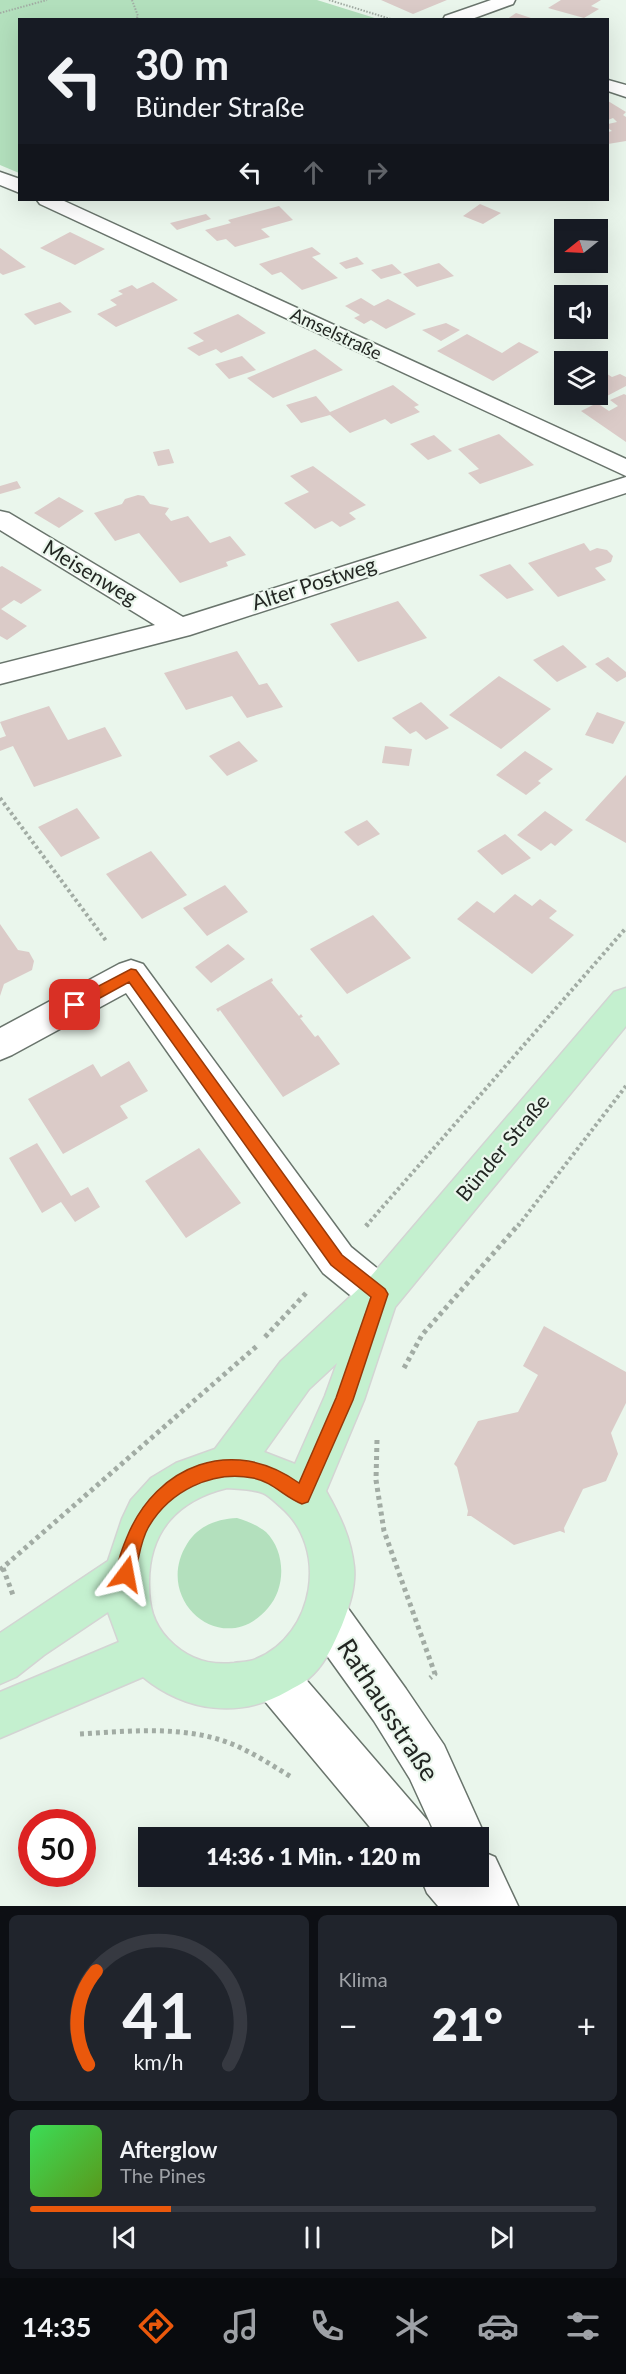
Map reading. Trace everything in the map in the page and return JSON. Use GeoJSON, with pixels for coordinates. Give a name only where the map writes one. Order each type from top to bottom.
{"type":"FeatureCollection","features":[{"type":"Feature","properties":{"kind":"main road","name":"Bünder Straße"},"geometry":{"type":"LineString","coordinates":[[227,1467],[295,1375],[380,1294],[626,1002]]}},
{"type":"Feature","properties":{"kind":"main road","name":"Bünder Straße"},"geometry":{"type":"LineString","coordinates":[[302,1496],[344,1400],[380,1294]]}},
{"type":"Feature","properties":{"kind":"main road"},"geometry":{"type":"LineString","coordinates":[[227,1467],[263,1473],[280,1479],[302,1496],[320,1520],[331,1551],[333,1583],[326,1616],[314,1640],[302,1654],[274,1677],[241,1688],[207,1687],[175,1675],[149,1652],[136,1628],[128,1602],[126,1574],[131,1547],[142,1522],[158,1500],[178,1483],[202,1472],[227,1467]]}},
{"type":"Feature","properties":{"kind":"main road"},"geometry":{"type":"LineString","coordinates":[[0,1661],[28,1639],[126,1574]]}},
{"type":"Feature","properties":{"kind":"main road"},"geometry":{"type":"LineString","coordinates":[[0,1715],[149,1652]]}},
{"type":"Feature","properties":{"kind":"street"},"geometry":{"type":"LineString","coordinates":[[457,18],[507,0]]}},
{"type":"Feature","properties":{"kind":"street"},"geometry":{"type":"LineString","coordinates":[[609,85],[626,91]]}},
{"type":"Feature","properties":{"kind":"street"},"geometry":{"type":"LineString","coordinates":[[0,178],[18,186]]}},
{"type":"Feature","properties":{"kind":"street","name":"Amselstraße"},"geometry":{"type":"LineString","coordinates":[[49,201],[626,468]]}},
{"type":"Feature","properties":{"kind":"street","name":"Alter Postweg"},"geometry":{"type":"LineString","coordinates":[[0,674],[180,628],[626,485]]}},
{"type":"Feature","properties":{"kind":"street","name":"Meisenweg"},"geometry":{"type":"LineString","coordinates":[[0,519],[180,628]]}},
{"type":"Feature","properties":{"kind":"street"},"geometry":{"type":"LineString","coordinates":[[0,1046],[131,974],[337,1260],[380,1294]]}},
{"type":"Feature","properties":{"kind":"street","name":"Rathausstraße"},"geometry":{"type":"LineString","coordinates":[[326,1616],[390,1705],[427,1762],[457,1827]]}},
{"type":"Feature","properties":{"kind":"street"},"geometry":{"type":"LineString","coordinates":[[274,1677],[402,1827]]}},
{"type":"Feature","properties":{"kind":"street"},"geometry":{"type":"LineString","coordinates":[[454,1887],[470,1906]]}},
{"type":"Feature","properties":{"kind":"street"},"geometry":{"type":"LineString","coordinates":[[484,1887],[493,1906]]}},
{"type":"Feature","properties":{"kind":"path"},"geometry":{"type":"LineString","coordinates":[[0,13],[47,0]]}},
{"type":"Feature","properties":{"kind":"path"},"geometry":{"type":"LineString","coordinates":[[132,0],[138,16],[136,18]]}},
{"type":"Feature","properties":{"kind":"path"},"geometry":{"type":"LineString","coordinates":[[329,0],[388,18]]}},
{"type":"Feature","properties":{"kind":"path"},"geometry":{"type":"LineString","coordinates":[[0,798],[131,974]]}},
{"type":"Feature","properties":{"kind":"path"},"geometry":{"type":"LineString","coordinates":[[1,1569],[250,1353],[337,1260],[626,928]]}},
{"type":"Feature","properties":{"kind":"path"},"geometry":{"type":"LineString","coordinates":[[400,1376],[422,1335],[530,1212],[626,1086]]}},
{"type":"Feature","properties":{"kind":"path"},"geometry":{"type":"LineString","coordinates":[[377,1437],[376,1480],[384,1531],[435,1674]]}},
{"type":"Feature","properties":{"kind":"path"},"geometry":{"type":"LineString","coordinates":[[76,1734],[163,1730],[210,1737],[252,1754],[300,1782]]}},
{"type":"Feature","properties":{"kind":"green space"},"geometry":{"type":"Polygon","coordinates":[[[0,0],[317,0],[375,18],[18,18],[18,173],[0,165],[0,0]]]}},
{"type":"Feature","properties":{"kind":"green space"},"geometry":{"type":"Polygon","coordinates":[[[237,1518],[259,1527],[273,1540],[280,1560],[281,1580],[274,1600],[250,1623],[231,1628],[213,1626],[198,1617],[185,1603],[179,1585],[179,1565],[187,1544],[196,1532],[215,1522],[237,1518]]]}},
{"type":"Feature","properties":{"kind":"building"},"geometry":{"type":"Polygon","coordinates":[[[381,0],[447,0],[413,14],[381,0]]]}},
{"type":"Feature","properties":{"kind":"building"},"geometry":{"type":"Polygon","coordinates":[[[561,0],[601,0],[591,6],[599,9],[584,18],[548,8],[561,0]]]}},
{"type":"Feature","properties":{"kind":"building"},"geometry":{"type":"Polygon","coordinates":[[[516,13],[531,18],[509,18],[516,13]]]}},
{"type":"Feature","properties":{"kind":"building"},"geometry":{"type":"Polygon","coordinates":[[[609,102],[626,112],[623,115],[626,117],[626,141],[609,144],[609,132],[612,131],[609,129],[609,124],[617,122],[613,118],[609,120],[609,102]]]}},
{"type":"Feature","properties":{"kind":"building"},"geometry":{"type":"Polygon","coordinates":[[[480,204],[501,213],[483,224],[463,216],[480,204]]]}},
{"type":"Feature","properties":{"kind":"building"},"geometry":{"type":"Polygon","coordinates":[[[279,206],[293,220],[261,229],[270,237],[235,247],[226,239],[217,241],[205,230],[231,223],[228,220],[279,206]]]}},
{"type":"Feature","properties":{"kind":"building"},"geometry":{"type":"Polygon","coordinates":[[[206,214],[211,219],[177,230],[170,223],[206,214]]]}},
{"type":"Feature","properties":{"kind":"building"},"geometry":{"type":"Polygon","coordinates":[[[70,232],[105,249],[75,265],[40,248],[70,232]]]}},
{"type":"Feature","properties":{"kind":"building"},"geometry":{"type":"Polygon","coordinates":[[[312,247],[321,254],[312,257],[338,278],[302,290],[281,272],[272,275],[259,264],[312,247]]]}},
{"type":"Feature","properties":{"kind":"building"},"geometry":{"type":"Polygon","coordinates":[[[0,248],[26,267],[3,275],[0,273],[0,248]]]}},
{"type":"Feature","properties":{"kind":"building"},"geometry":{"type":"Polygon","coordinates":[[[357,257],[364,264],[346,269],[339,263],[357,257]]]}},
{"type":"Feature","properties":{"kind":"building"},"geometry":{"type":"Polygon","coordinates":[[[439,263],[454,276],[417,287],[403,274],[439,263]]]}},
{"type":"Feature","properties":{"kind":"building"},"geometry":{"type":"Polygon","coordinates":[[[392,264],[402,273],[381,279],[371,270],[392,264]]]}},
{"type":"Feature","properties":{"kind":"building"},"geometry":{"type":"Polygon","coordinates":[[[153,282],[178,300],[116,327],[97,314],[117,305],[110,300],[123,294],[118,291],[132,285],[137,289],[153,282]]]}},
{"type":"Feature","properties":{"kind":"building"},"geometry":{"type":"Polygon","coordinates":[[[361,298],[374,306],[388,299],[416,314],[386,329],[371,320],[364,324],[354,318],[360,315],[345,306],[361,298]]]}},
{"type":"Feature","properties":{"kind":"building"},"geometry":{"type":"Polygon","coordinates":[[[60,302],[72,312],[35,325],[24,314],[60,302]]]}},
{"type":"Feature","properties":{"kind":"building"},"geometry":{"type":"Polygon","coordinates":[[[238,314],[266,333],[221,353],[216,349],[199,356],[187,348],[204,341],[193,333],[238,314]]]}},
{"type":"Feature","properties":{"kind":"building"},"geometry":{"type":"Polygon","coordinates":[[[446,323],[460,330],[441,341],[422,330],[446,323]]]}},
{"type":"Feature","properties":{"kind":"building"},"geometry":{"type":"Polygon","coordinates":[[[467,334],[502,353],[519,342],[539,352],[493,381],[437,351],[467,334]]]}},
{"type":"Feature","properties":{"kind":"building"},"geometry":{"type":"Polygon","coordinates":[[[315,349],[343,370],[273,398],[247,378],[315,349]]]}},
{"type":"Feature","properties":{"kind":"building"},"geometry":{"type":"Polygon","coordinates":[[[242,356],[256,370],[229,379],[215,364],[242,356]]]}},
{"type":"Feature","properties":{"kind":"building"},"geometry":{"type":"Polygon","coordinates":[[[620,374],[626,377],[626,386],[608,395],[608,375],[612,377],[620,374]]]}},
{"type":"Feature","properties":{"kind":"building"},"geometry":{"type":"Polygon","coordinates":[[[393,385],[419,405],[414,407],[420,412],[391,424],[385,419],[350,433],[330,415],[301,423],[286,405],[316,396],[330,412],[393,385]]]}},
{"type":"Feature","properties":{"kind":"building"},"geometry":{"type":"Polygon","coordinates":[[[626,395],[626,442],[581,411],[593,405],[600,405],[609,411],[618,406],[610,400],[626,395]]]}},
{"type":"Feature","properties":{"kind":"building"},"geometry":{"type":"Polygon","coordinates":[[[499,434],[534,465],[480,484],[468,473],[479,469],[458,449],[499,434]]]}},
{"type":"Feature","properties":{"kind":"building"},"geometry":{"type":"Polygon","coordinates":[[[434,435],[452,451],[428,460],[410,444],[434,435]]]}},
{"type":"Feature","properties":{"kind":"building"},"geometry":{"type":"Polygon","coordinates":[[[169,449],[174,463],[158,466],[153,452],[169,449]]]}},
{"type":"Feature","properties":{"kind":"building"},"geometry":{"type":"Polygon","coordinates":[[[313,466],[366,505],[349,513],[356,519],[340,527],[332,521],[315,529],[284,503],[309,492],[290,476],[313,466]]]}},
{"type":"Feature","properties":{"kind":"building"},"geometry":{"type":"Polygon","coordinates":[[[17,481],[21,488],[0,494],[0,486],[17,481]]]}},
{"type":"Feature","properties":{"kind":"building"},"geometry":{"type":"Polygon","coordinates":[[[138,495],[144,496],[150,504],[169,508],[165,514],[171,521],[188,516],[210,543],[230,536],[246,555],[226,562],[228,566],[180,583],[139,533],[115,541],[94,513],[122,504],[125,499],[138,495]]]}},
{"type":"Feature","properties":{"kind":"building"},"geometry":{"type":"Polygon","coordinates":[[[59,497],[84,511],[59,528],[34,513],[59,497]]]}},
{"type":"Feature","properties":{"kind":"building"},"geometry":{"type":"Polygon","coordinates":[[[584,543],[590,551],[597,548],[607,550],[613,556],[611,562],[595,568],[606,580],[558,597],[528,563],[584,543]]]}},
{"type":"Feature","properties":{"kind":"building"},"geometry":{"type":"Polygon","coordinates":[[[510,564],[534,590],[507,599],[479,575],[510,564]]]}},
{"type":"Feature","properties":{"kind":"building"},"geometry":{"type":"Polygon","coordinates":[[[2,566],[42,590],[21,604],[14,600],[1,609],[27,626],[7,640],[0,636],[0,567],[2,566]]]}},
{"type":"Feature","properties":{"kind":"building"},"geometry":{"type":"Polygon","coordinates":[[[398,601],[427,638],[358,662],[330,624],[398,601]]]}},
{"type":"Feature","properties":{"kind":"building"},"geometry":{"type":"Polygon","coordinates":[[[563,645],[587,667],[557,682],[533,660],[563,645]]]}},
{"type":"Feature","properties":{"kind":"building"},"geometry":{"type":"Polygon","coordinates":[[[237,651],[259,685],[267,683],[283,707],[247,718],[232,696],[186,710],[164,673],[237,651]]]}},
{"type":"Feature","properties":{"kind":"building"},"geometry":{"type":"Polygon","coordinates":[[[608,657],[626,672],[626,677],[617,682],[595,664],[608,657]]]}},
{"type":"Feature","properties":{"kind":"building"},"geometry":{"type":"Polygon","coordinates":[[[499,676],[551,709],[501,749],[449,715],[499,676]]]}},
{"type":"Feature","properties":{"kind":"building"},"geometry":{"type":"Polygon","coordinates":[[[421,702],[449,728],[426,740],[416,731],[410,734],[392,718],[421,702]]]}},
{"type":"Feature","properties":{"kind":"building"},"geometry":{"type":"Polygon","coordinates":[[[49,706],[68,740],[105,727],[122,756],[34,787],[13,746],[0,751],[0,738],[6,736],[0,722],[49,706]]]}},
{"type":"Feature","properties":{"kind":"building"},"geometry":{"type":"Polygon","coordinates":[[[597,712],[625,722],[613,744],[585,735],[597,712]]]}},
{"type":"Feature","properties":{"kind":"building"},"geometry":{"type":"Polygon","coordinates":[[[239,741],[258,761],[227,776],[209,756],[239,741]]]}},
{"type":"Feature","properties":{"kind":"building"},"geometry":{"type":"Polygon","coordinates":[[[385,746],[412,749],[409,766],[382,763],[385,746]]]}},
{"type":"Feature","properties":{"kind":"building"},"geometry":{"type":"Polygon","coordinates":[[[525,751],[553,769],[526,795],[496,775],[525,751]]]}},
{"type":"Feature","properties":{"kind":"building"},"geometry":{"type":"Polygon","coordinates":[[[626,775],[626,843],[585,820],[626,775]]]}},
{"type":"Feature","properties":{"kind":"building"},"geometry":{"type":"Polygon","coordinates":[[[77,808],[100,838],[61,857],[38,827],[77,808]]]}},
{"type":"Feature","properties":{"kind":"building"},"geometry":{"type":"Polygon","coordinates":[[[545,811],[573,830],[555,846],[551,843],[541,851],[517,835],[545,811]]]}},
{"type":"Feature","properties":{"kind":"building"},"geometry":{"type":"Polygon","coordinates":[[[367,820],[380,834],[358,846],[344,832],[367,820]]]}},
{"type":"Feature","properties":{"kind":"building"},"geometry":{"type":"Polygon","coordinates":[[[505,834],[531,858],[502,875],[477,851],[505,834]]]}},
{"type":"Feature","properties":{"kind":"building"},"geometry":{"type":"Polygon","coordinates":[[[151,851],[187,895],[142,919],[106,874],[151,851]]]}},
{"type":"Feature","properties":{"kind":"building"},"geometry":{"type":"Polygon","coordinates":[[[225,885],[248,912],[207,936],[183,908],[225,885]]]}},
{"type":"Feature","properties":{"kind":"building"},"geometry":{"type":"Polygon","coordinates":[[[515,894],[532,906],[540,899],[557,911],[549,918],[574,935],[532,974],[457,919],[477,901],[494,913],[515,894]]]}},
{"type":"Feature","properties":{"kind":"building"},"geometry":{"type":"Polygon","coordinates":[[[373,915],[411,958],[347,994],[310,949],[373,915]]]}},
{"type":"Feature","properties":{"kind":"building"},"geometry":{"type":"Polygon","coordinates":[[[0,924],[18,950],[29,952],[34,961],[32,970],[4,984],[0,996],[0,924]]]}},
{"type":"Feature","properties":{"kind":"building"},"geometry":{"type":"Polygon","coordinates":[[[228,944],[245,959],[211,983],[195,967],[228,944]]]}},
{"type":"Feature","properties":{"kind":"building"},"geometry":{"type":"Polygon","coordinates":[[[272,978],[271,982],[299,1016],[301,1014],[303,1017],[300,1018],[315,1037],[318,1035],[340,1064],[283,1097],[220,1010],[218,1012],[216,1009],[272,978]]]}},
{"type":"Feature","properties":{"kind":"building"},"geometry":{"type":"Polygon","coordinates":[[[129,1061],[148,1091],[120,1106],[128,1118],[63,1154],[28,1099],[93,1064],[101,1077],[129,1061]]]}},
{"type":"Feature","properties":{"kind":"building"},"geometry":{"type":"Polygon","coordinates":[[[37,1143],[71,1196],[88,1187],[100,1207],[75,1222],[61,1202],[42,1213],[9,1158],[37,1143]]]}},
{"type":"Feature","properties":{"kind":"building"},"geometry":{"type":"Polygon","coordinates":[[[199,1148],[241,1203],[186,1238],[145,1181],[199,1148]]]}},
{"type":"Feature","properties":{"kind":"building"},"geometry":{"type":"Polygon","coordinates":[[[544,1326],[626,1372],[626,1403],[611,1433],[618,1454],[606,1481],[583,1489],[564,1528],[565,1533],[560,1531],[514,1545],[471,1516],[467,1516],[468,1511],[457,1467],[454,1464],[478,1421],[518,1412],[538,1375],[523,1366],[544,1326]]]}},
{"type":"Feature","properties":{"kind":"route"},"geometry":{"type":"LineString","coordinates":[[75,1005],[131,974],[337,1260],[380,1294],[344,1400],[302,1496],[280,1479],[254,1470],[227,1467],[202,1472],[178,1483],[158,1500],[142,1522],[131,1547],[126,1574]]}}]}
